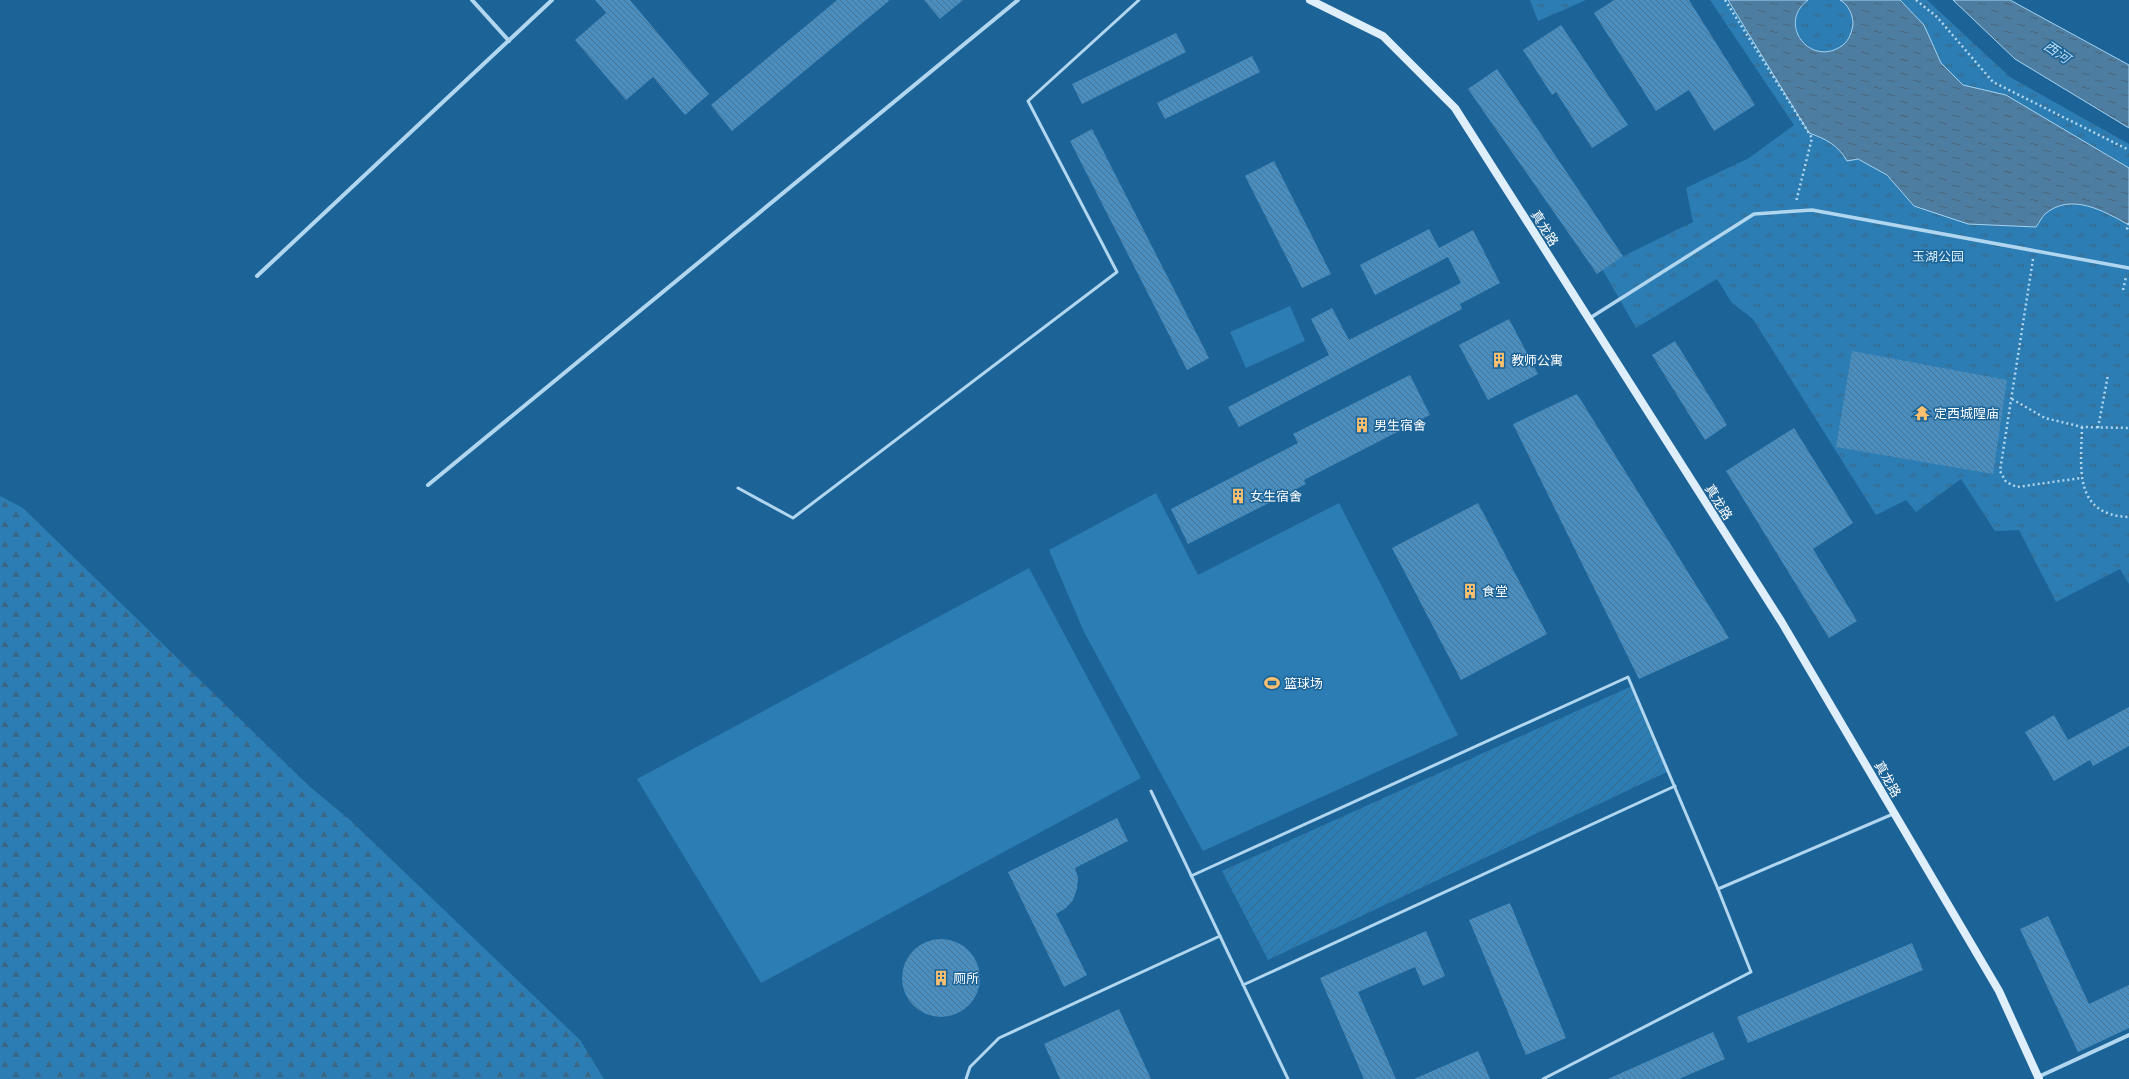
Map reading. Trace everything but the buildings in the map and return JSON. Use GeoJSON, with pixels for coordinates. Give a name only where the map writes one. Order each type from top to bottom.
{"type":"FeatureCollection","features":[{"type":"Feature","properties":{"kind":"main road","name":"真龙路"},"geometry":{"type":"LineString","coordinates":[[1310,0],[1324,3],[1384,36],[1455,108],[1781,622],[1998,991],[2038,1078]]}},
{"type":"Feature","properties":{"kind":"street"},"geometry":{"type":"LineString","coordinates":[[472,0],[509,41]]}},
{"type":"Feature","properties":{"kind":"street"},"geometry":{"type":"LineString","coordinates":[[257,276],[552,0]]}},
{"type":"Feature","properties":{"kind":"street"},"geometry":{"type":"LineString","coordinates":[[428,485],[1018,0]]}},
{"type":"Feature","properties":{"kind":"street"},"geometry":{"type":"LineString","coordinates":[[1589,319],[1754,214],[1812,210],[2128,268]]}},
{"type":"Feature","properties":{"kind":"street"},"geometry":{"type":"LineString","coordinates":[[2038,1078],[2129,1035]]}},
{"type":"Feature","properties":{"kind":"lane"},"geometry":{"type":"LineString","coordinates":[[738,488],[794,518],[1117,272],[1028,101],[1139,0]]}},
{"type":"Feature","properties":{"kind":"lane"},"geometry":{"type":"LineString","coordinates":[[1191,876],[1628,677],[1718,889],[1751,972],[1543,1079]]}},
{"type":"Feature","properties":{"kind":"lane"},"geometry":{"type":"LineString","coordinates":[[1243,985],[1675,786]]}},
{"type":"Feature","properties":{"kind":"lane"},"geometry":{"type":"LineString","coordinates":[[1151,791],[1288,1079]]}},
{"type":"Feature","properties":{"kind":"lane"},"geometry":{"type":"LineString","coordinates":[[1718,889],[1894,813]]}},
{"type":"Feature","properties":{"kind":"lane"},"geometry":{"type":"LineString","coordinates":[[966,1079],[970,1067],[999,1038],[1220,936]]}},
{"type":"Feature","properties":{"kind":"path"},"geometry":{"type":"LineString","coordinates":[[1725,0],[1812,138],[1794,212]]}},
{"type":"Feature","properties":{"kind":"path"},"geometry":{"type":"LineString","coordinates":[[1916,0],[1936,17],[1993,82],[2129,150]]}},
{"type":"Feature","properties":{"kind":"path"},"geometry":{"type":"LineString","coordinates":[[2129,223],[2127,228],[2129,232]]}},
{"type":"Feature","properties":{"kind":"path"},"geometry":{"type":"LineString","coordinates":[[2034,251],[2000,471],[2006,482],[2017,487],[2081,478]]}},
{"type":"Feature","properties":{"kind":"path"},"geometry":{"type":"LineString","coordinates":[[2123,290],[2128,268]]}},
{"type":"Feature","properties":{"kind":"path"},"geometry":{"type":"LineString","coordinates":[[2098,428],[2108,375]]}},
{"type":"Feature","properties":{"kind":"path"},"geometry":{"type":"LineString","coordinates":[[2012,399],[2045,418],[2082,427],[2129,428]]}},
{"type":"Feature","properties":{"kind":"path"},"geometry":{"type":"LineString","coordinates":[[2082,427],[2081,478],[2085,492],[2093,504],[2104,512],[2117,517],[2129,518]]}},
{"type":"Feature","properties":{"kind":"green space"},"geometry":{"type":"Polygon","coordinates":[[[1530,0],[1586,0],[1538,21],[1530,0]]]}},
{"type":"Feature","properties":{"kind":"green space","name":"玉湖公园"},"geometry":{"type":"Polygon","coordinates":[[[1710,0],[1927,0],[2010,77],[2129,144],[2129,584],[2120,569],[2056,602],[2019,530],[1995,531],[1961,479],[1916,512],[1906,500],[1876,515],[1753,319],[1732,303],[1717,279],[1636,328],[1601,267],[1693,222],[1686,188],[1749,158],[1794,125],[1710,0]]]}},
{"type":"Feature","properties":{"kind":"green space"},"geometry":{"type":"Polygon","coordinates":[[[1290,306],[1305,341],[1246,368],[1230,332],[1290,306]]]}},
{"type":"Feature","properties":{"kind":"green space","name":"篮球场"},"geometry":{"type":"Polygon","coordinates":[[[1156,493],[1198,575],[1339,503],[1458,735],[1203,851],[1084,632],[1049,550],[1156,493]]]}},
{"type":"Feature","properties":{"kind":"green space"},"geometry":{"type":"Polygon","coordinates":[[[0,496],[23,508],[309,786],[350,820],[580,1040],[604,1079],[0,1079],[0,496]]]}},
{"type":"Feature","properties":{"kind":"green space"},"geometry":{"type":"Polygon","coordinates":[[[1029,568],[1141,778],[761,983],[637,779],[1029,568]]]}},
{"type":"Feature","properties":{"kind":"green space"},"geometry":{"type":"Polygon","coordinates":[[[1632,686],[1669,771],[1268,960],[1222,871],[1632,686]]]}},
{"type":"Feature","properties":{"kind":"water"},"geometry":{"type":"Polygon","coordinates":[[[1728,0],[1808,0],[1799,10],[1795,21],[1797,31],[1809,48],[1820,51],[1831,51],[1843,45],[1847,41],[1852,30],[1853,24],[1850,10],[1840,0],[1900,0],[1924,25],[1941,63],[1963,85],[2006,95],[2129,168],[2129,225],[2109,214],[2087,206],[2076,204],[2066,204],[2055,208],[2045,214],[2036,227],[1968,224],[1914,206],[1887,175],[1858,159],[1847,161],[1840,151],[1831,143],[1809,133],[1728,0]]]}},
{"type":"Feature","properties":{"kind":"water","name":"西河"},"geometry":{"type":"Polygon","coordinates":[[[1953,0],[2010,0],[2129,65],[2129,128],[2015,59],[1953,0]]]}},
{"type":"Feature","properties":{"kind":"place","name":"教师公寓"},"geometry":{"type":"Point","coordinates":[1499,360]}},
{"type":"Feature","properties":{"kind":"place","name":"定西城隍庙"},"geometry":{"type":"Point","coordinates":[1922,413]}},
{"type":"Feature","properties":{"kind":"place","name":"男生宿舍"},"geometry":{"type":"Point","coordinates":[1362,425]}},
{"type":"Feature","properties":{"kind":"place","name":"女生宿舍"},"geometry":{"type":"Point","coordinates":[1238,496]}},
{"type":"Feature","properties":{"kind":"place","name":"食堂"},"geometry":{"type":"Point","coordinates":[1470,591]}},
{"type":"Feature","properties":{"kind":"place","name":"篮球场"},"geometry":{"type":"Point","coordinates":[1272,683]}},
{"type":"Feature","properties":{"kind":"place","name":"厕所"},"geometry":{"type":"Point","coordinates":[941,978]}}]}
